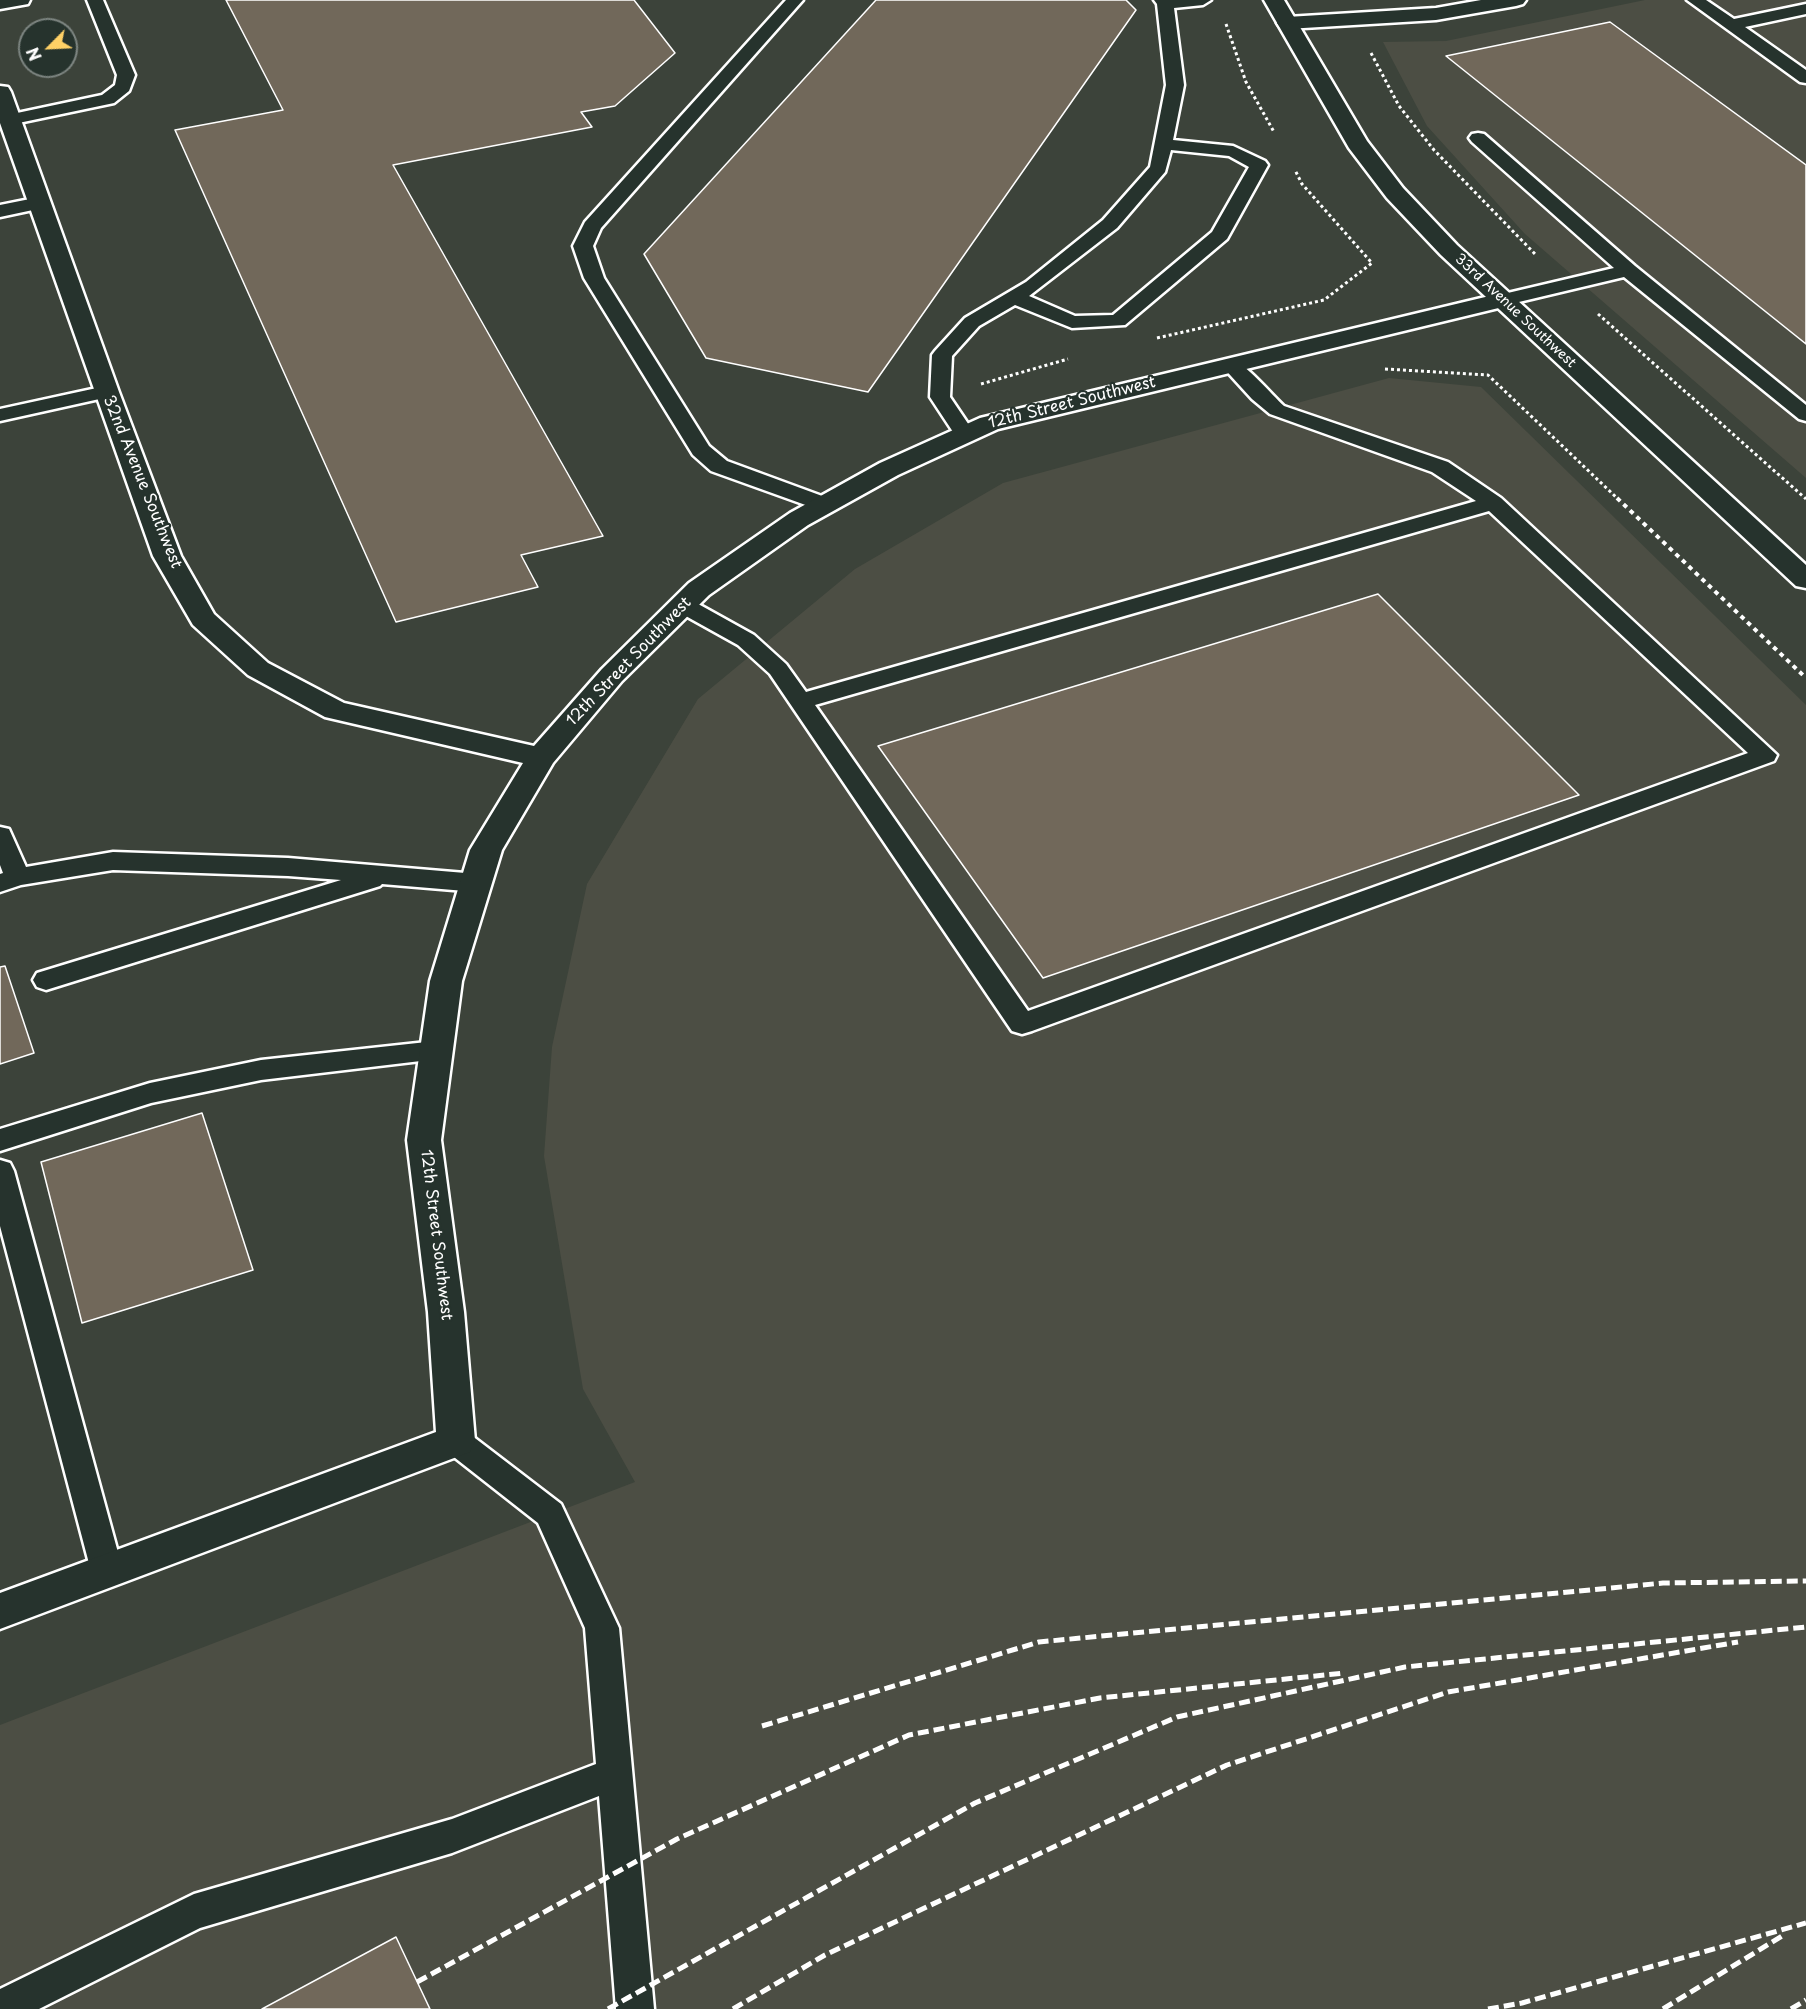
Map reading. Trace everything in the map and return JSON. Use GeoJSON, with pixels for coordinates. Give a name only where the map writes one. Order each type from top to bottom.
{"type":"FeatureCollection","features":[{"type":"Feature","properties":{"kind":"street","name":"33rd Avenue Southwest"},"geometry":{"type":"LineString","coordinates":[[1274,0],[1357,143],[1378,173],[1449,250],[1806,580]]}},
{"type":"Feature","properties":{"kind":"street"},"geometry":{"type":"LineString","coordinates":[[1287,23],[1436,14],[1516,0]]}},
{"type":"Feature","properties":{"kind":"street","name":"32nd Avenue Southwest"},"geometry":{"type":"LineString","coordinates":[[0,92],[8,129],[40,203],[106,392],[167,556],[203,619],[258,669],[335,710],[541,757]]}},
{"type":"Feature","properties":{"kind":"street","name":"12th Street Southwest"},"geometry":{"type":"LineString","coordinates":[[456,1441],[446,1312],[424,1140],[446,981],[486,850],[541,757],[612,675],[699,589],[799,519],[889,469],[988,423],[1502,300]]}},
{"type":"Feature","properties":{"kind":"street"},"geometry":{"type":"LineString","coordinates":[[0,1611],[456,1441]]}},
{"type":"Feature","properties":{"kind":"lane"},"geometry":{"type":"LineString","coordinates":[[0,4],[22,0]]}},
{"type":"Feature","properties":{"kind":"lane"},"geometry":{"type":"LineString","coordinates":[[8,129],[108,99],[123,87],[126,75],[94,0]]}},
{"type":"Feature","properties":{"kind":"lane"},"geometry":{"type":"LineString","coordinates":[[795,0],[592,226],[583,246],[594,278],[701,450],[719,466],[825,505]]}},
{"type":"Feature","properties":{"kind":"lane"},"geometry":{"type":"LineString","coordinates":[[964,434],[940,397],[942,355],[972,322],[1033,286],[1110,224],[1159,168],[1175,85],[1164,2],[1203,0]]}},
{"type":"Feature","properties":{"kind":"lane"},"geometry":{"type":"LineString","coordinates":[[1695,0],[1806,78]]}},
{"type":"Feature","properties":{"kind":"lane"},"geometry":{"type":"LineString","coordinates":[[1731,25],[1806,9]]}},
{"type":"Feature","properties":{"kind":"lane"},"geometry":{"type":"LineString","coordinates":[[1478,138],[1628,270],[1806,415]]}},
{"type":"Feature","properties":{"kind":"lane"},"geometry":{"type":"LineString","coordinates":[[1014,297],[1072,322],[1118,321],[1220,235],[1259,165],[1233,151],[1163,144]]}},
{"type":"Feature","properties":{"kind":"lane"},"geometry":{"type":"LineString","coordinates":[[0,211],[40,203]]}},
{"type":"Feature","properties":{"kind":"lane"},"geometry":{"type":"LineString","coordinates":[[1502,300],[1628,270]]}},
{"type":"Feature","properties":{"kind":"lane"},"geometry":{"type":"LineString","coordinates":[[683,605],[746,640],[778,669],[1022,1024],[1765,755],[1493,504],[1440,467],[1277,410],[1259,395],[1231,365]]}},
{"type":"Feature","properties":{"kind":"lane"},"geometry":{"type":"LineString","coordinates":[[0,415],[106,392]]}},
{"type":"Feature","properties":{"kind":"lane"},"geometry":{"type":"LineString","coordinates":[[800,701],[1493,504]]}},
{"type":"Feature","properties":{"kind":"lane"},"geometry":{"type":"LineString","coordinates":[[0,835],[9,880],[113,861],[288,867],[477,883]]}},
{"type":"Feature","properties":{"kind":"lane"},"geometry":{"type":"LineString","coordinates":[[46,980],[387,875]]}},
{"type":"Feature","properties":{"kind":"lane"},"geometry":{"type":"LineString","coordinates":[[0,1140],[150,1094],[261,1070],[436,1051]]}},
{"type":"Feature","properties":{"kind":"lane"},"geometry":{"type":"LineString","coordinates":[[0,1171],[107,1571]]}},
{"type":"Feature","properties":{"kind":"lane"},"geometry":{"type":"LineString","coordinates":[[456,1441],[550,1514],[602,1628],[635,2009]]}},
{"type":"Feature","properties":{"kind":"lane"},"geometry":{"type":"LineString","coordinates":[[0,2009],[195,1912],[452,1836],[616,1773]]}},
{"type":"Feature","properties":{"kind":"path"},"geometry":{"type":"LineString","coordinates":[[1383,368],[1488,375],[1806,678]]}},
{"type":"Feature","properties":{"kind":"shaded area"},"geometry":{"type":"Polygon","coordinates":[[[1645,0],[1806,0],[1806,478],[1525,234],[1427,126],[1383,42],[1446,41],[1645,0]]]}},
{"type":"Feature","properties":{"kind":"shaded area"},"geometry":{"type":"Polygon","coordinates":[[[1389,378],[1481,387],[1806,705],[1806,2009],[0,2009],[0,1725],[635,1482],[583,1389],[544,1156],[552,1047],[587,884],[698,699],[855,569],[1003,483],[1389,378]]]}},
{"type":"Feature","properties":{"kind":"building"},"geometry":{"type":"Polygon","coordinates":[[[226,0],[634,0],[675,53],[615,106],[581,112],[592,127],[393,165],[603,536],[521,555],[538,587],[396,622],[175,130],[283,110],[226,0]]]}},
{"type":"Feature","properties":{"kind":"building"},"geometry":{"type":"Polygon","coordinates":[[[876,0],[1126,0],[1136,10],[868,392],[706,358],[644,254],[876,0]]]}},
{"type":"Feature","properties":{"kind":"building"},"geometry":{"type":"Polygon","coordinates":[[[1610,22],[1806,165],[1806,344],[1446,56],[1610,22]]]}},
{"type":"Feature","properties":{"kind":"building"},"geometry":{"type":"Polygon","coordinates":[[[1378,594],[1579,795],[1043,978],[878,746],[1378,594]]]}},
{"type":"Feature","properties":{"kind":"building"},"geometry":{"type":"Polygon","coordinates":[[[5,966],[34,1053],[0,1064],[0,967],[5,966]]]}},
{"type":"Feature","properties":{"kind":"building"},"geometry":{"type":"Polygon","coordinates":[[[202,1113],[253,1270],[82,1323],[41,1162],[202,1113]]]}},
{"type":"Feature","properties":{"kind":"building"},"geometry":{"type":"Polygon","coordinates":[[[396,1937],[430,2009],[262,2009],[396,1937]]]}},
{"type":"Feature","properties":{"kind":"railway"},"geometry":{"type":"LineString","coordinates":[[762,1726],[1039,1642],[1663,1583],[1806,1581]]}},
{"type":"Feature","properties":{"kind":"railway"},"geometry":{"type":"LineString","coordinates":[[608,2009],[975,1803],[1177,1717],[1405,1667],[1806,1627]]}},
{"type":"Feature","properties":{"kind":"railway"},"geometry":{"type":"LineString","coordinates":[[733,2009],[825,1955],[1227,1765],[1448,1692],[1738,1642]]}},
{"type":"Feature","properties":{"kind":"railway"},"geometry":{"type":"LineString","coordinates":[[417,1982],[677,1839],[909,1735],[1100,1698],[1345,1673]]}},
{"type":"Feature","properties":{"kind":"railway"},"geometry":{"type":"LineString","coordinates":[[1488,2009],[1522,2003],[1806,1923]]}},
{"type":"Feature","properties":{"kind":"railway"},"geometry":{"type":"LineString","coordinates":[[1663,2009],[1782,1936]]}},
{"type":"Feature","properties":{"kind":"railway"},"geometry":{"type":"LineString","coordinates":[[1791,2009],[1806,2000]]}}]}
